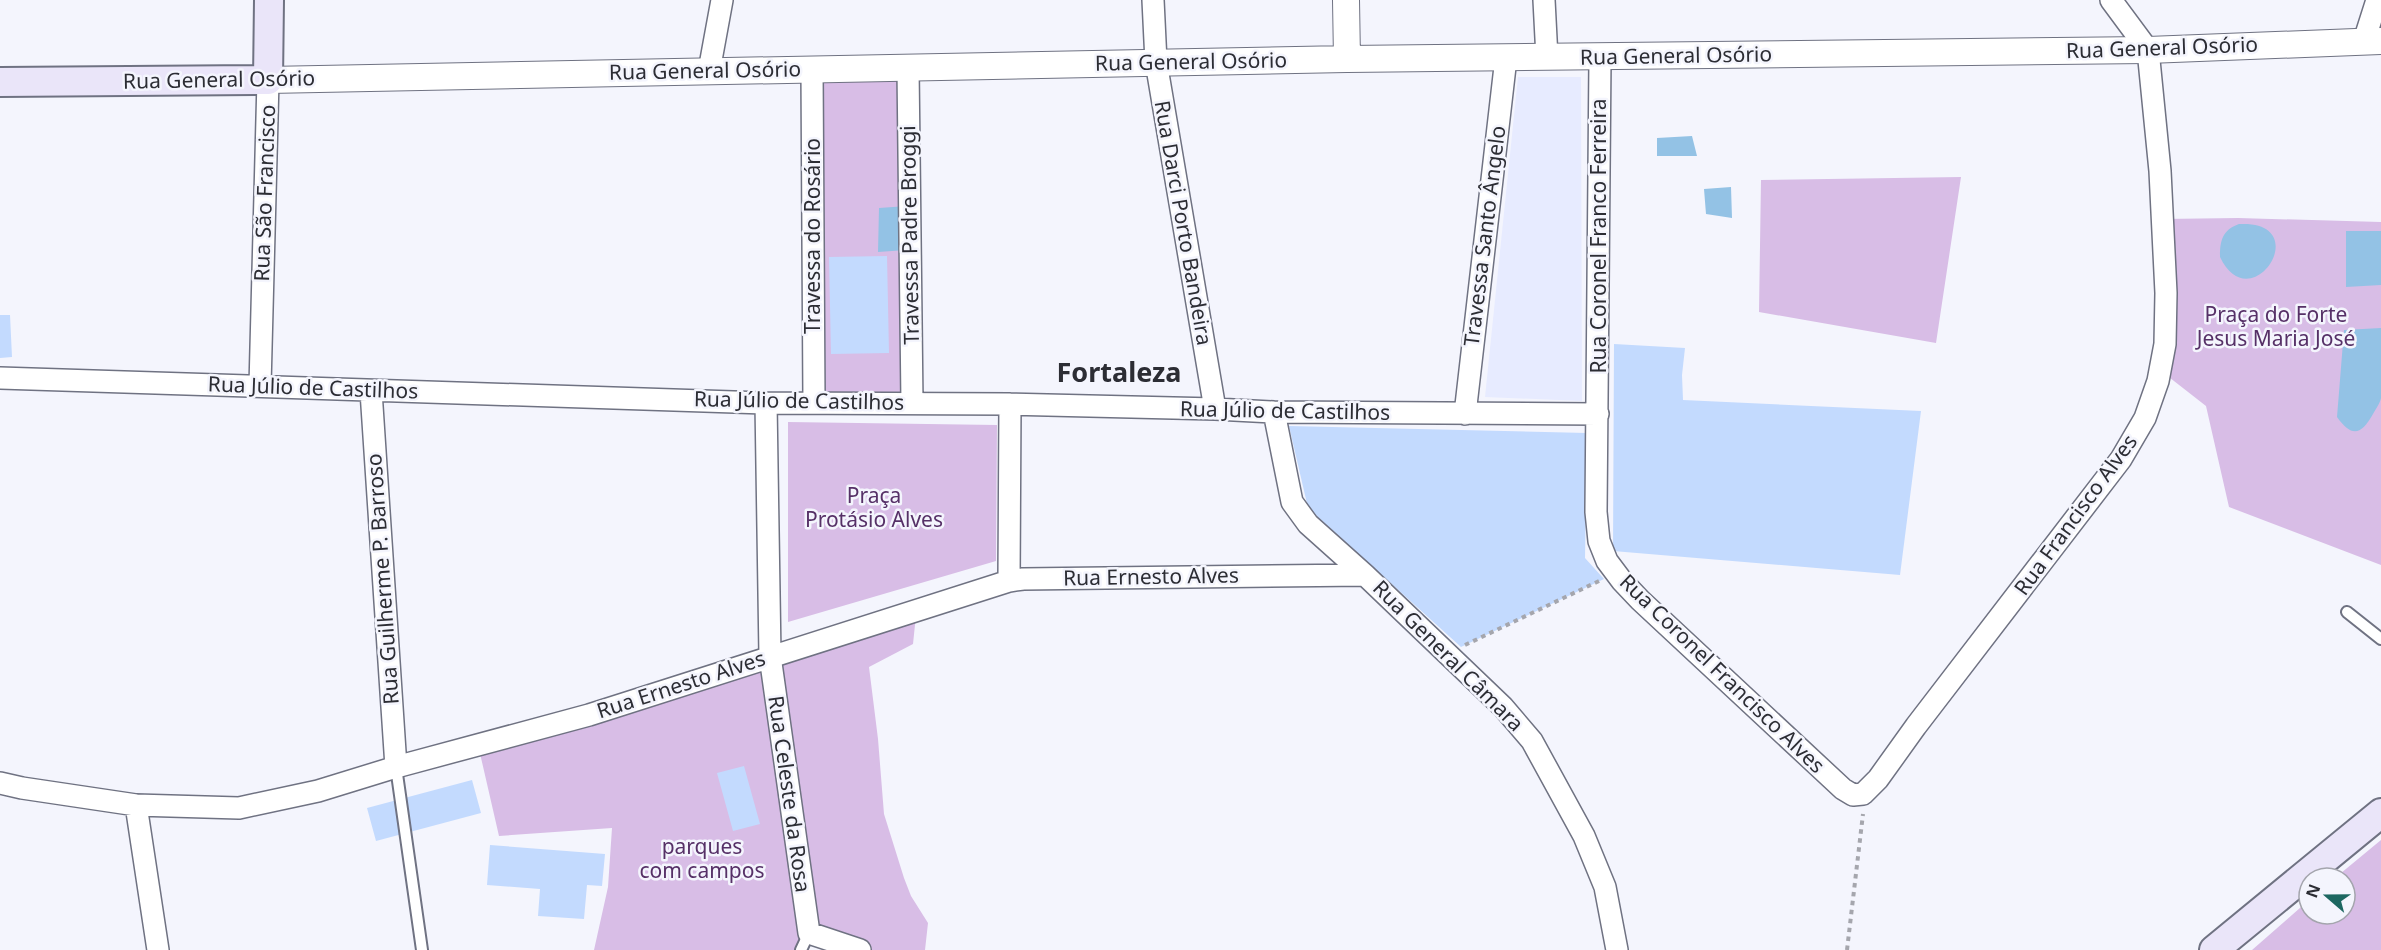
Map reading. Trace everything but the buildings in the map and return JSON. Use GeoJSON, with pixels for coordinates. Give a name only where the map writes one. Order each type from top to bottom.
{"type":"FeatureCollection","features":[{"type":"Feature","properties":{"kind":"main road","name":"Rua São Francisco"},"geometry":{"type":"LineString","coordinates":[[268,80],[269,0]]}},
{"type":"Feature","properties":{"kind":"main road","name":"Rua General Osório"},"geometry":{"type":"LineString","coordinates":[[0,81],[268,80]]}},
{"type":"Feature","properties":{"kind":"main road"},"geometry":{"type":"LineString","coordinates":[[2214,950],[2381,813]]}},
{"type":"Feature","properties":{"kind":"street"},"geometry":{"type":"LineString","coordinates":[[709,71],[722,0]]}},
{"type":"Feature","properties":{"kind":"street","name":"Rua Darci Porto Bandeira"},"geometry":{"type":"LineString","coordinates":[[1153,0],[1156,62],[1215,409]]}},
{"type":"Feature","properties":{"kind":"street"},"geometry":{"type":"LineString","coordinates":[[1346,0],[1347,59]]}},
{"type":"Feature","properties":{"kind":"street"},"geometry":{"type":"LineString","coordinates":[[1544,0],[1547,58]]}},
{"type":"Feature","properties":{"kind":"street"},"geometry":{"type":"LineString","coordinates":[[2111,0],[2148,50]]}},
{"type":"Feature","properties":{"kind":"street"},"geometry":{"type":"LineString","coordinates":[[2372,41],[2377,0]]}},
{"type":"Feature","properties":{"kind":"street","name":"Rua General Osório"},"geometry":{"type":"LineString","coordinates":[[268,80],[1156,62],[2148,50],[2372,41]]}},
{"type":"Feature","properties":{"kind":"street","name":"Rua Francisco Alves"},"geometry":{"type":"LineString","coordinates":[[1863,795],[1878,779],[2114,468],[2145,418],[2158,381],[2165,344],[2166,293],[2160,171],[2148,50]]}},
{"type":"Feature","properties":{"kind":"street","name":"Travessa Santo Ângelo"},"geometry":{"type":"LineString","coordinates":[[1465,414],[1506,58]]}},
{"type":"Feature","properties":{"kind":"street","name":"Rua Coronel Franco Ferreira"},"geometry":{"type":"LineString","coordinates":[[1598,414],[1600,58]]}},
{"type":"Feature","properties":{"kind":"street","name":"Travessa Padre Broggi"},"geometry":{"type":"LineString","coordinates":[[908,68],[912,403]]}},
{"type":"Feature","properties":{"kind":"street","name":"Travessa do Rosário"},"geometry":{"type":"LineString","coordinates":[[812,69],[814,403]]}},
{"type":"Feature","properties":{"kind":"street","name":"Rua São Francisco"},"geometry":{"type":"LineString","coordinates":[[260,386],[268,80]]}},
{"type":"Feature","properties":{"kind":"street","name":"Rua Júlio de Castilhos"},"geometry":{"type":"LineString","coordinates":[[0,378],[766,403],[1010,404],[1274,412],[1598,414]]}},
{"type":"Feature","properties":{"kind":"street","name":"Rua Guilherme P. Barroso"},"geometry":{"type":"LineString","coordinates":[[371,391],[396,767]]}},
{"type":"Feature","properties":{"kind":"street","name":"Rua Celeste da Rosa"},"geometry":{"type":"LineString","coordinates":[[766,403],[770,656],[805,941]]}},
{"type":"Feature","properties":{"kind":"street"},"geometry":{"type":"LineString","coordinates":[[1009,581],[1010,404]]}},
{"type":"Feature","properties":{"kind":"street","name":"Rua General Câmara"},"geometry":{"type":"LineString","coordinates":[[1274,412],[1292,502],[1308,524],[1365,575],[1503,707],[1532,741],[1584,836],[1605,887],[1617,950]]}},
{"type":"Feature","properties":{"kind":"street","name":"Rua Coronel Francisco Alves"},"geometry":{"type":"LineString","coordinates":[[1598,414],[1596,512],[1599,541],[1607,561],[1640,600],[1843,789],[1853,795],[1863,795]]}},
{"type":"Feature","properties":{"kind":"street","name":"Rua Ernesto Alves"},"geometry":{"type":"LineString","coordinates":[[0,783],[136,805],[239,808],[318,791],[396,767],[589,716],[1009,581],[1365,575]]}},
{"type":"Feature","properties":{"kind":"street"},"geometry":{"type":"LineString","coordinates":[[136,805],[158,950]]}},
{"type":"Feature","properties":{"kind":"street"},"geometry":{"type":"LineString","coordinates":[[805,941],[860,950]]}},
{"type":"Feature","properties":{"kind":"lane"},"geometry":{"type":"LineString","coordinates":[[2347,612],[2381,639]]}},
{"type":"Feature","properties":{"kind":"lane"},"geometry":{"type":"LineString","coordinates":[[396,767],[422,950]]}},
{"type":"Feature","properties":{"kind":"path"},"geometry":{"type":"LineString","coordinates":[[1447,653],[1616,573]]}},
{"type":"Feature","properties":{"kind":"path"},"geometry":{"type":"LineString","coordinates":[[1846,950],[1863,826],[1863,795]]}},
{"type":"Feature","properties":{"kind":"shaded area"},"geometry":{"type":"Polygon","coordinates":[[[1518,77],[1581,77],[1582,401],[1485,397],[1518,77]]]}},
{"type":"Feature","properties":{"kind":"green space"},"geometry":{"type":"Polygon","coordinates":[[[907,69],[910,401],[815,402],[815,72],[907,69]]]}},
{"type":"Feature","properties":{"kind":"green space"},"geometry":{"type":"Polygon","coordinates":[[[1961,177],[1936,343],[1759,312],[1761,180],[1961,177]]]}},
{"type":"Feature","properties":{"kind":"green space","name":"Praça do Forte Jesus Maria José"},"geometry":{"type":"Polygon","coordinates":[[[2238,218],[2381,222],[2381,565],[2229,507],[2206,406],[2165,374],[2163,219],[2238,218]]]}},
{"type":"Feature","properties":{"kind":"green space","name":"Praça Protásio Alves"},"geometry":{"type":"Polygon","coordinates":[[[788,422],[997,425],[996,561],[788,622],[788,422]]]}},
{"type":"Feature","properties":{"kind":"green space"},"geometry":{"type":"Polygon","coordinates":[[[916,615],[913,644],[869,667],[884,814],[911,896],[928,923],[925,950],[863,950],[810,932],[772,658],[916,615]]]}},
{"type":"Feature","properties":{"kind":"green space","name":"parques com campos"},"geometry":{"type":"Polygon","coordinates":[[[767,662],[804,933],[798,950],[594,950],[608,887],[612,828],[499,836],[479,749],[767,662]]]}},
{"type":"Feature","properties":{"kind":"green space"},"geometry":{"type":"Polygon","coordinates":[[[2381,840],[2381,950],[2252,950],[2297,911],[2297,926],[2357,926],[2357,866],[2350,866],[2381,840]]]}},
{"type":"Feature","properties":{"kind":"water"},"geometry":{"type":"Polygon","coordinates":[[[1692,136],[1697,156],[1657,156],[1657,138],[1692,136]]]}},
{"type":"Feature","properties":{"kind":"water"},"geometry":{"type":"Polygon","coordinates":[[[1731,187],[1732,218],[1706,214],[1704,189],[1731,187]]]}},
{"type":"Feature","properties":{"kind":"water"},"geometry":{"type":"Polygon","coordinates":[[[907,206],[906,250],[878,252],[879,208],[907,206]]]}},
{"type":"Feature","properties":{"kind":"water"},"geometry":{"type":"Polygon","coordinates":[[[2239,224],[2262,227],[2273,237],[2275,250],[2270,263],[2260,274],[2247,279],[2233,274],[2220,257],[2223,237],[2229,229],[2239,224]]]}},
{"type":"Feature","properties":{"kind":"water"},"geometry":{"type":"Polygon","coordinates":[[[2346,231],[2381,231],[2381,285],[2346,287],[2346,231]]]}},
{"type":"Feature","properties":{"kind":"water"},"geometry":{"type":"Polygon","coordinates":[[[2381,328],[2381,398],[2364,426],[2360,430],[2352,431],[2337,417],[2344,330],[2381,328]]]}},
{"type":"Feature","properties":{"kind":"district","name":"Fortaleza"},"geometry":{"type":"Point","coordinates":[1119,373]}}]}
